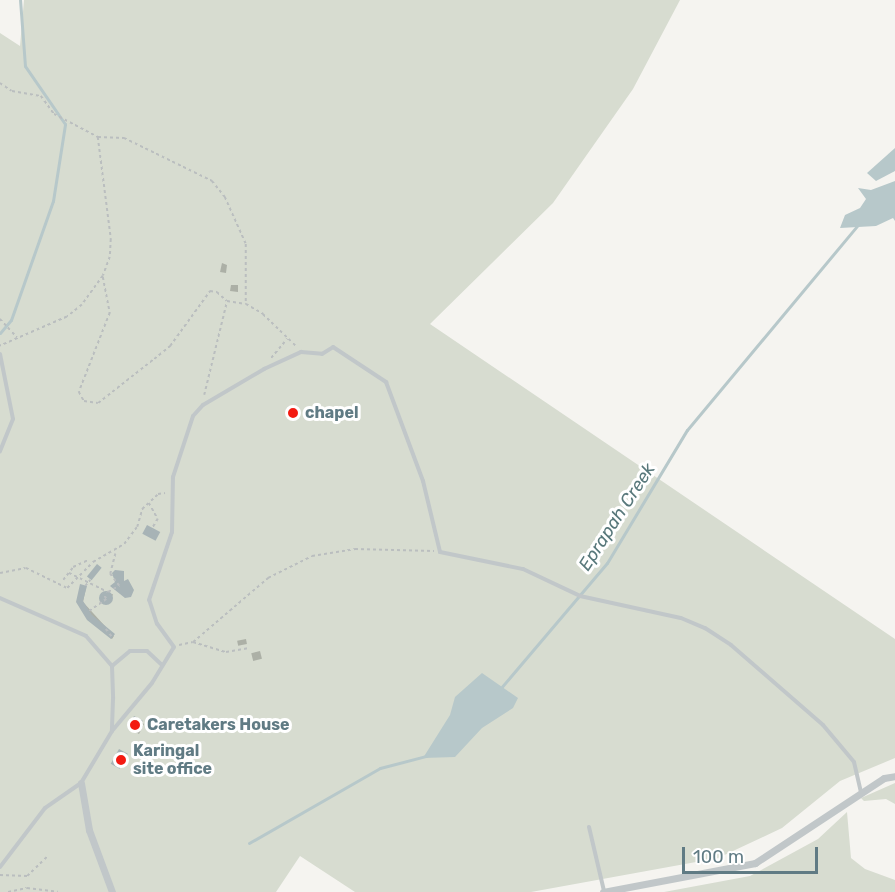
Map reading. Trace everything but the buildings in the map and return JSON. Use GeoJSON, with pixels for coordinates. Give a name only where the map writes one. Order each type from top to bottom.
{"type":"FeatureCollection","features":[{"type":"Feature","properties":{"kind":"street"},"geometry":{"type":"LineString","coordinates":[[603,892],[755,863],[862,793],[895,776]]}},
{"type":"Feature","properties":{"kind":"street"},"geometry":{"type":"LineString","coordinates":[[81,783],[89,830],[112,892]]}},
{"type":"Feature","properties":{"kind":"lane"},"geometry":{"type":"LineString","coordinates":[[0,867],[45,808],[81,783],[112,730],[152,683],[161,664],[174,647],[156,624],[149,600],[172,532],[175,493],[173,477],[193,416],[203,405],[264,369],[301,352],[322,354],[333,347],[386,382],[423,481],[441,552],[523,569],[580,596],[681,618],[705,628],[730,645],[823,725],[854,762],[862,793]]}},
{"type":"Feature","properties":{"kind":"lane"},"geometry":{"type":"LineString","coordinates":[[0,354],[13,419],[0,452]]}},
{"type":"Feature","properties":{"kind":"lane"},"geometry":{"type":"LineString","coordinates":[[0,598],[86,636],[112,666],[112,730]]}},
{"type":"Feature","properties":{"kind":"lane"},"geometry":{"type":"LineString","coordinates":[[112,666],[130,651],[147,651],[161,664]]}},
{"type":"Feature","properties":{"kind":"lane"},"geometry":{"type":"LineString","coordinates":[[589,827],[603,892]]}},
{"type":"Feature","properties":{"kind":"path"},"geometry":{"type":"LineString","coordinates":[[0,83],[12,91],[41,96],[54,114],[98,137],[124,138],[212,181],[225,197],[246,244],[246,304]]}},
{"type":"Feature","properties":{"kind":"path"},"geometry":{"type":"LineString","coordinates":[[0,346],[67,317],[87,299],[103,276],[110,258],[111,239],[98,137]]}},
{"type":"Feature","properties":{"kind":"path"},"geometry":{"type":"LineString","coordinates":[[103,276],[110,313],[80,392],[84,401],[98,403],[170,346],[210,291],[218,292],[226,301],[246,304],[288,338],[301,352]]}},
{"type":"Feature","properties":{"kind":"path"},"geometry":{"type":"LineString","coordinates":[[203,405],[226,301]]}},
{"type":"Feature","properties":{"kind":"path"},"geometry":{"type":"LineString","coordinates":[[0,319],[17,337]]}},
{"type":"Feature","properties":{"kind":"path"},"geometry":{"type":"LineString","coordinates":[[264,369],[288,338]]}},
{"type":"Feature","properties":{"kind":"path"},"geometry":{"type":"LineString","coordinates":[[0,573],[26,568],[67,588],[93,562],[115,552],[137,526],[142,509],[158,494],[175,493]]}},
{"type":"Feature","properties":{"kind":"path"},"geometry":{"type":"LineString","coordinates":[[149,502],[158,519],[152,529]]}},
{"type":"Feature","properties":{"kind":"path"},"geometry":{"type":"LineString","coordinates":[[174,647],[193,642],[268,578],[312,556],[378,548],[441,552]]}},
{"type":"Feature","properties":{"kind":"path"},"geometry":{"type":"LineString","coordinates":[[102,592],[118,586],[110,574],[115,552]]}},
{"type":"Feature","properties":{"kind":"path"},"geometry":{"type":"LineString","coordinates":[[63,580],[88,560]]}},
{"type":"Feature","properties":{"kind":"path"},"geometry":{"type":"LineString","coordinates":[[69,573],[89,581],[102,592],[106,599],[89,611]]}},
{"type":"Feature","properties":{"kind":"path"},"geometry":{"type":"LineString","coordinates":[[86,586],[89,581]]}},
{"type":"Feature","properties":{"kind":"path"},"geometry":{"type":"LineString","coordinates":[[106,629],[113,638]]}},
{"type":"Feature","properties":{"kind":"path"},"geometry":{"type":"LineString","coordinates":[[193,642],[226,652],[248,648]]}},
{"type":"Feature","properties":{"kind":"path"},"geometry":{"type":"LineString","coordinates":[[0,875],[27,876],[48,856]]}},
{"type":"Feature","properties":{"kind":"path"},"geometry":{"type":"LineString","coordinates":[[8,892],[27,888],[58,892]]}},
{"type":"Feature","properties":{"kind":"shaded area"},"geometry":{"type":"Polygon","coordinates":[[[24,0],[680,0],[633,89],[553,203],[430,324],[895,639],[895,758],[840,781],[782,828],[718,858],[531,892],[355,892],[300,856],[276,892],[0,892],[0,33],[20,46],[24,0]]]}},
{"type":"Feature","properties":{"kind":"shaded area"},"geometry":{"type":"Polygon","coordinates":[[[895,148],[895,171],[876,181],[867,173],[895,148]]]}},
{"type":"Feature","properties":{"kind":"shaded area"},"geometry":{"type":"Polygon","coordinates":[[[895,181],[895,221],[893,218],[876,226],[840,228],[845,215],[860,208],[866,199],[858,188],[871,190],[895,181]]]}},
{"type":"Feature","properties":{"kind":"shaded area"},"geometry":{"type":"Polygon","coordinates":[[[482,673],[518,698],[513,708],[482,728],[455,757],[423,758],[450,715],[455,697],[482,673]]]}},
{"type":"Feature","properties":{"kind":"shaded area"},"geometry":{"type":"Polygon","coordinates":[[[895,783],[895,804],[886,799],[864,801],[861,798],[895,783]]]}},
{"type":"Feature","properties":{"kind":"shaded area"},"geometry":{"type":"Polygon","coordinates":[[[847,812],[851,858],[865,869],[895,880],[895,892],[664,892],[750,876],[818,839],[847,812]]]}},
{"type":"Feature","properties":{"kind":"waterway"},"geometry":{"type":"LineString","coordinates":[[0,333],[11,320],[53,201],[65,124],[25,66],[20,0]]}},
{"type":"Feature","properties":{"kind":"waterway","name":"Eprapah Creek"},"geometry":{"type":"LineString","coordinates":[[500,689],[607,563],[687,430],[858,225]]}},
{"type":"Feature","properties":{"kind":"waterway","name":"Eprapah Creek"},"geometry":{"type":"LineString","coordinates":[[249,843],[380,768],[426,756]]}},
{"type":"Feature","properties":{"kind":"place","name":"chapel"},"geometry":{"type":"Point","coordinates":[293,413]}},
{"type":"Feature","properties":{"kind":"place","name":"Caretakers House"},"geometry":{"type":"Point","coordinates":[135,725]}},
{"type":"Feature","properties":{"kind":"place","name":"Karingal site office"},"geometry":{"type":"Point","coordinates":[121,760]}}]}
